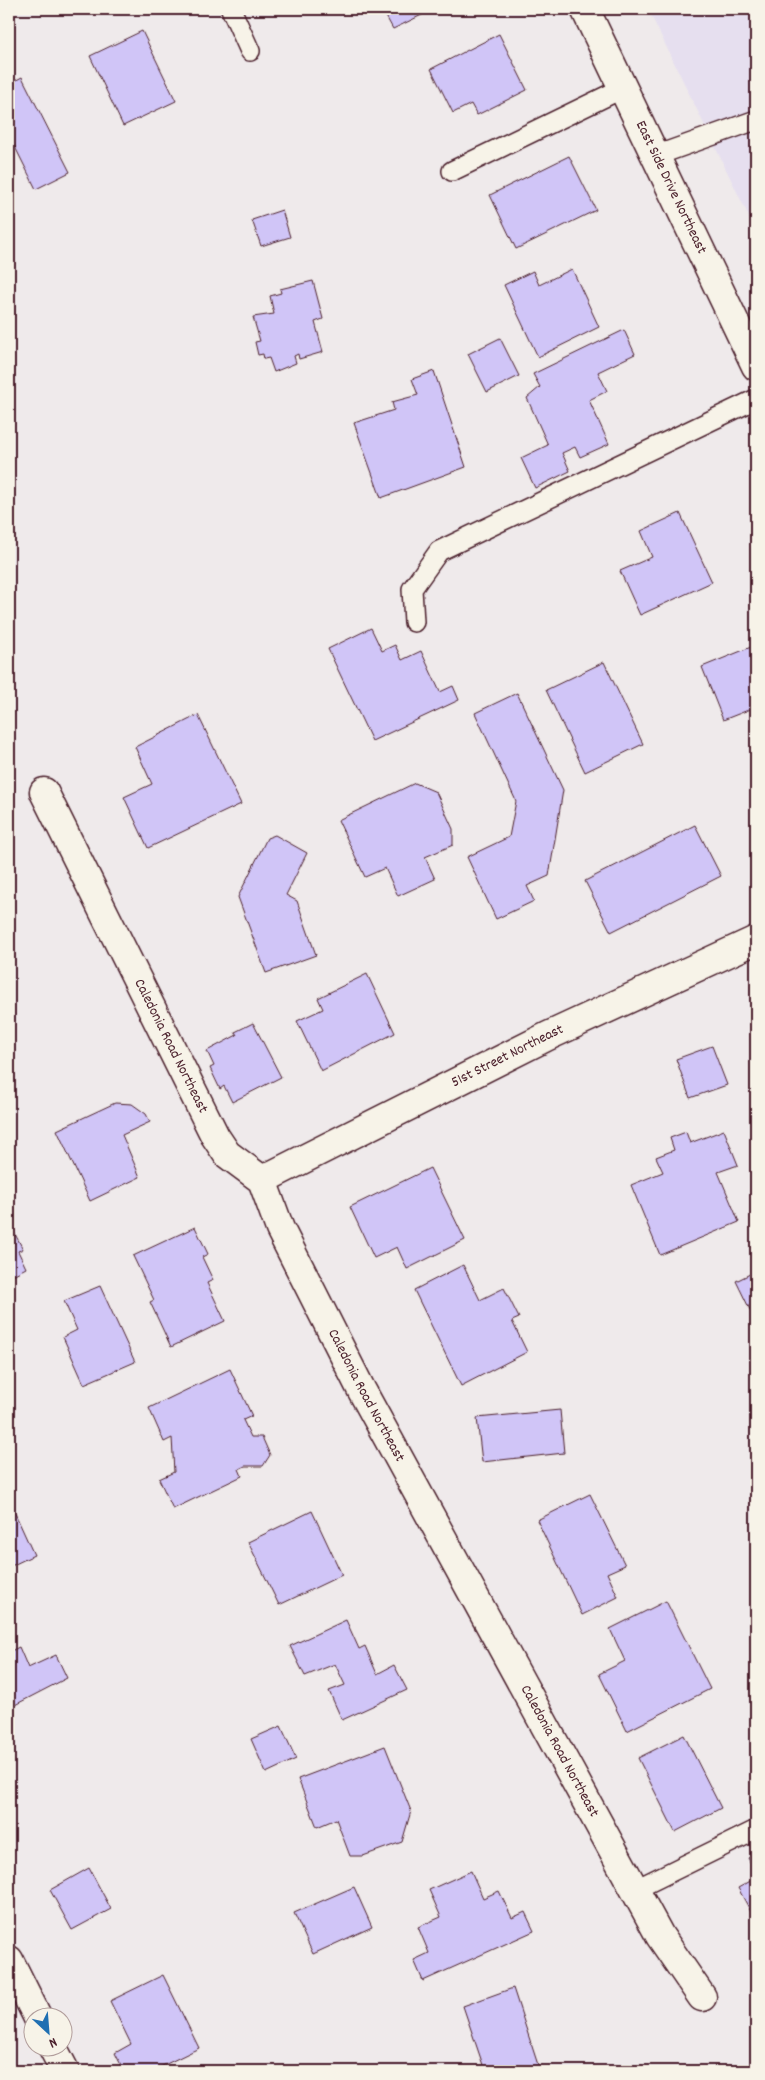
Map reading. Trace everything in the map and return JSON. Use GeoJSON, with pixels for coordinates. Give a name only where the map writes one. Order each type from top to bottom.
{"type":"FeatureCollection","features":[{"type":"Feature","properties":{"kind":"street","name":"East Side Drive Northeast"},"geometry":{"type":"LineString","coordinates":[[585,9],[756,366]]}},
{"type":"Feature","properties":{"kind":"street","name":"Caledonia Road Northeast"},"geometry":{"type":"LineString","coordinates":[[44,792],[215,1136],[228,1154],[262,1180],[280,1229],[361,1389],[634,1890],[660,1936],[702,1997]]}},
{"type":"Feature","properties":{"kind":"street","name":"51st Street Northeast"},"geometry":{"type":"LineString","coordinates":[[262,1180],[548,1036],[756,940]]}},
{"type":"Feature","properties":{"kind":"street"},"geometry":{"type":"LineString","coordinates":[[9,1960],[33,2008]]}},
{"type":"Feature","properties":{"kind":"street"},"geometry":{"type":"LineString","coordinates":[[58,2058],[65,2071]]}},
{"type":"Feature","properties":{"kind":"lane"},"geometry":{"type":"LineString","coordinates":[[231,9],[250,51]]}},
{"type":"Feature","properties":{"kind":"lane"},"geometry":{"type":"LineString","coordinates":[[452,171],[623,88]]}},
{"type":"Feature","properties":{"kind":"lane"},"geometry":{"type":"LineString","coordinates":[[655,156],[756,120]]}},
{"type":"Feature","properties":{"kind":"lane"},"geometry":{"type":"LineString","coordinates":[[414,622],[412,589],[439,551],[756,399]]}},
{"type":"Feature","properties":{"kind":"lane"},"geometry":{"type":"LineString","coordinates":[[634,1890],[756,1830]]}},
{"type":"Feature","properties":{"kind":"shaded area"},"geometry":{"type":"Polygon","coordinates":[[[648,9],[756,9],[756,231],[648,9]]]}},
{"type":"Feature","properties":{"kind":"building"},"geometry":{"type":"Polygon","coordinates":[[[382,9],[434,9],[393,29],[382,9]]]}},
{"type":"Feature","properties":{"kind":"building"},"geometry":{"type":"Polygon","coordinates":[[[142,31],[176,101],[123,126],[90,56],[142,31]]]}},
{"type":"Feature","properties":{"kind":"building"},"geometry":{"type":"Polygon","coordinates":[[[499,34],[527,90],[477,115],[471,104],[453,113],[431,69],[499,34]]]}},
{"type":"Feature","properties":{"kind":"building"},"geometry":{"type":"Polygon","coordinates":[[[22,77],[70,172],[36,189],[9,135],[9,84],[22,77]]]}},
{"type":"Feature","properties":{"kind":"building"},"geometry":{"type":"Polygon","coordinates":[[[569,156],[596,210],[516,249],[490,195],[569,156]]]}},
{"type":"Feature","properties":{"kind":"building"},"geometry":{"type":"Polygon","coordinates":[[[282,210],[290,237],[261,246],[252,220],[282,210]]]}},
{"type":"Feature","properties":{"kind":"building"},"geometry":{"type":"Polygon","coordinates":[[[572,269],[599,327],[538,357],[504,285],[533,271],[539,285],[572,269]]]}},
{"type":"Feature","properties":{"kind":"building"},"geometry":{"type":"Polygon","coordinates":[[[313,281],[323,319],[315,322],[323,352],[299,359],[298,354],[294,356],[296,363],[274,372],[269,358],[264,359],[263,354],[258,355],[255,342],[260,341],[253,317],[274,314],[270,296],[281,293],[280,289],[313,281]]]}},
{"type":"Feature","properties":{"kind":"building"},"geometry":{"type":"Polygon","coordinates":[[[624,330],[635,354],[598,372],[607,391],[589,400],[609,444],[580,457],[575,447],[562,453],[570,471],[535,488],[521,458],[548,445],[527,398],[540,387],[533,374],[624,330]]]}},
{"type":"Feature","properties":{"kind":"building"},"geometry":{"type":"Polygon","coordinates":[[[500,338],[519,376],[487,392],[468,354],[500,338]]]}},
{"type":"Feature","properties":{"kind":"building"},"geometry":{"type":"Polygon","coordinates":[[[434,371],[466,467],[381,498],[354,423],[394,410],[392,402],[418,395],[412,379],[434,371]]]}},
{"type":"Feature","properties":{"kind":"building"},"geometry":{"type":"Polygon","coordinates":[[[680,513],[712,582],[640,615],[620,571],[652,557],[641,531],[680,513]]]}},
{"type":"Feature","properties":{"kind":"building"},"geometry":{"type":"Polygon","coordinates":[[[371,628],[382,651],[395,645],[402,660],[421,651],[440,692],[453,686],[459,700],[372,741],[328,649],[371,628]]]}},
{"type":"Feature","properties":{"kind":"building"},"geometry":{"type":"Polygon","coordinates":[[[756,645],[756,707],[723,720],[702,667],[756,645]]]}},
{"type":"Feature","properties":{"kind":"building"},"geometry":{"type":"Polygon","coordinates":[[[604,662],[643,744],[585,772],[546,690],[604,662]]]}},
{"type":"Feature","properties":{"kind":"building"},"geometry":{"type":"Polygon","coordinates":[[[517,693],[563,790],[549,876],[527,886],[534,901],[496,919],[467,857],[509,837],[516,801],[475,713],[517,693]]]}},
{"type":"Feature","properties":{"kind":"building"},"geometry":{"type":"Polygon","coordinates":[[[198,715],[241,804],[148,848],[124,797],[152,784],[135,747],[198,715]]]}},
{"type":"Feature","properties":{"kind":"building"},"geometry":{"type":"Polygon","coordinates":[[[415,783],[436,792],[453,829],[453,845],[425,857],[435,879],[398,896],[385,868],[365,877],[338,820],[415,783]]]}},
{"type":"Feature","properties":{"kind":"building"},"geometry":{"type":"Polygon","coordinates":[[[695,825],[721,876],[611,932],[585,881],[695,825]]]}},
{"type":"Feature","properties":{"kind":"building"},"geometry":{"type":"Polygon","coordinates":[[[275,835],[307,853],[286,895],[297,901],[316,955],[266,973],[238,897],[267,838],[275,835]]]}},
{"type":"Feature","properties":{"kind":"building"},"geometry":{"type":"Polygon","coordinates":[[[367,974],[395,1033],[321,1071],[297,1021],[323,1009],[318,998],[367,974]]]}},
{"type":"Feature","properties":{"kind":"building"},"geometry":{"type":"Polygon","coordinates":[[[253,1023],[281,1077],[232,1102],[224,1086],[220,1089],[210,1068],[214,1066],[207,1051],[237,1035],[235,1032],[253,1023]]]}},
{"type":"Feature","properties":{"kind":"building"},"geometry":{"type":"Polygon","coordinates":[[[712,1046],[727,1085],[690,1098],[676,1059],[712,1046]]]}},
{"type":"Feature","properties":{"kind":"building"},"geometry":{"type":"Polygon","coordinates":[[[115,1103],[132,1104],[146,1114],[150,1122],[122,1135],[140,1177],[90,1201],[57,1130],[115,1103]]]}},
{"type":"Feature","properties":{"kind":"building"},"geometry":{"type":"Polygon","coordinates":[[[724,1130],[738,1165],[718,1172],[739,1222],[660,1255],[631,1185],[663,1172],[656,1157],[674,1150],[670,1138],[686,1132],[690,1143],[724,1130]]]}},
{"type":"Feature","properties":{"kind":"building"},"geometry":{"type":"Polygon","coordinates":[[[430,1168],[465,1240],[407,1269],[397,1247],[374,1258],[350,1207],[430,1168]]]}},
{"type":"Feature","properties":{"kind":"building"},"geometry":{"type":"Polygon","coordinates":[[[9,1223],[23,1249],[18,1251],[26,1268],[9,1277],[9,1223]]]}},
{"type":"Feature","properties":{"kind":"building"},"geometry":{"type":"Polygon","coordinates":[[[195,1227],[208,1254],[202,1257],[213,1280],[207,1283],[225,1321],[171,1347],[150,1302],[154,1300],[133,1256],[195,1227]]]}},
{"type":"Feature","properties":{"kind":"building"},"geometry":{"type":"Polygon","coordinates":[[[463,1265],[480,1300],[504,1288],[519,1318],[512,1321],[527,1352],[461,1386],[414,1290],[463,1265]]]}},
{"type":"Feature","properties":{"kind":"building"},"geometry":{"type":"Polygon","coordinates":[[[756,1271],[756,1322],[736,1281],[756,1271]]]}},
{"type":"Feature","properties":{"kind":"building"},"geometry":{"type":"Polygon","coordinates":[[[100,1286],[135,1362],[84,1384],[63,1337],[77,1330],[64,1301],[100,1286]]]}},
{"type":"Feature","properties":{"kind":"building"},"geometry":{"type":"Polygon","coordinates":[[[230,1369],[252,1416],[243,1420],[251,1437],[262,1437],[270,1455],[263,1466],[245,1466],[239,1469],[242,1476],[173,1509],[159,1479],[174,1472],[172,1438],[164,1442],[149,1408],[230,1369]]]}},
{"type":"Feature","properties":{"kind":"building"},"geometry":{"type":"Polygon","coordinates":[[[560,1410],[564,1453],[482,1462],[477,1418],[560,1410]]]}},
{"type":"Feature","properties":{"kind":"building"},"geometry":{"type":"Polygon","coordinates":[[[590,1494],[625,1565],[607,1573],[618,1597],[582,1615],[537,1520],[590,1494]]]}},
{"type":"Feature","properties":{"kind":"building"},"geometry":{"type":"Polygon","coordinates":[[[9,1500],[34,1555],[9,1567],[9,1500]]]}},
{"type":"Feature","properties":{"kind":"building"},"geometry":{"type":"Polygon","coordinates":[[[312,1511],[342,1575],[279,1605],[248,1542],[312,1511]]]}},
{"type":"Feature","properties":{"kind":"building"},"geometry":{"type":"Polygon","coordinates":[[[666,1601],[710,1689],[627,1731],[599,1674],[625,1661],[610,1629],[666,1601]]]}},
{"type":"Feature","properties":{"kind":"building"},"geometry":{"type":"Polygon","coordinates":[[[346,1620],[359,1649],[365,1646],[377,1674],[394,1665],[407,1690],[342,1720],[329,1691],[345,1685],[335,1664],[305,1676],[290,1646],[346,1620]]]}},
{"type":"Feature","properties":{"kind":"building"},"geometry":{"type":"Polygon","coordinates":[[[19,1647],[28,1668],[56,1655],[67,1678],[9,1708],[9,1652],[19,1647]]]}},
{"type":"Feature","properties":{"kind":"building"},"geometry":{"type":"Polygon","coordinates":[[[281,1726],[296,1759],[266,1773],[251,1739],[281,1726]]]}},
{"type":"Feature","properties":{"kind":"building"},"geometry":{"type":"Polygon","coordinates":[[[684,1735],[721,1808],[675,1832],[638,1758],[684,1735]]]}},
{"type":"Feature","properties":{"kind":"building"},"geometry":{"type":"Polygon","coordinates":[[[385,1746],[411,1811],[402,1842],[363,1856],[350,1856],[336,1819],[317,1827],[298,1779],[385,1746]]]}},
{"type":"Feature","properties":{"kind":"building"},"geometry":{"type":"Polygon","coordinates":[[[756,1853],[756,1873],[748,1858],[756,1853]]]}},
{"type":"Feature","properties":{"kind":"building"},"geometry":{"type":"Polygon","coordinates":[[[89,1868],[111,1909],[72,1930],[50,1890],[89,1868]]]}},
{"type":"Feature","properties":{"kind":"building"},"geometry":{"type":"Polygon","coordinates":[[[471,1871],[483,1898],[499,1891],[512,1918],[525,1912],[534,1931],[423,1981],[414,1960],[429,1953],[418,1927],[441,1917],[429,1890],[471,1871]]]}},
{"type":"Feature","properties":{"kind":"building"},"geometry":{"type":"Polygon","coordinates":[[[756,1878],[756,1921],[738,1888],[756,1878]]]}},
{"type":"Feature","properties":{"kind":"building"},"geometry":{"type":"Polygon","coordinates":[[[354,1887],[372,1927],[313,1954],[294,1913],[354,1887]]]}},
{"type":"Feature","properties":{"kind":"building"},"geometry":{"type":"Polygon","coordinates":[[[163,1975],[199,2048],[152,2071],[124,2071],[115,2053],[131,2044],[110,2001],[163,1975]]]}},
{"type":"Feature","properties":{"kind":"building"},"geometry":{"type":"Polygon","coordinates":[[[513,1988],[540,2071],[485,2071],[463,2006],[513,1988]]]}}]}
